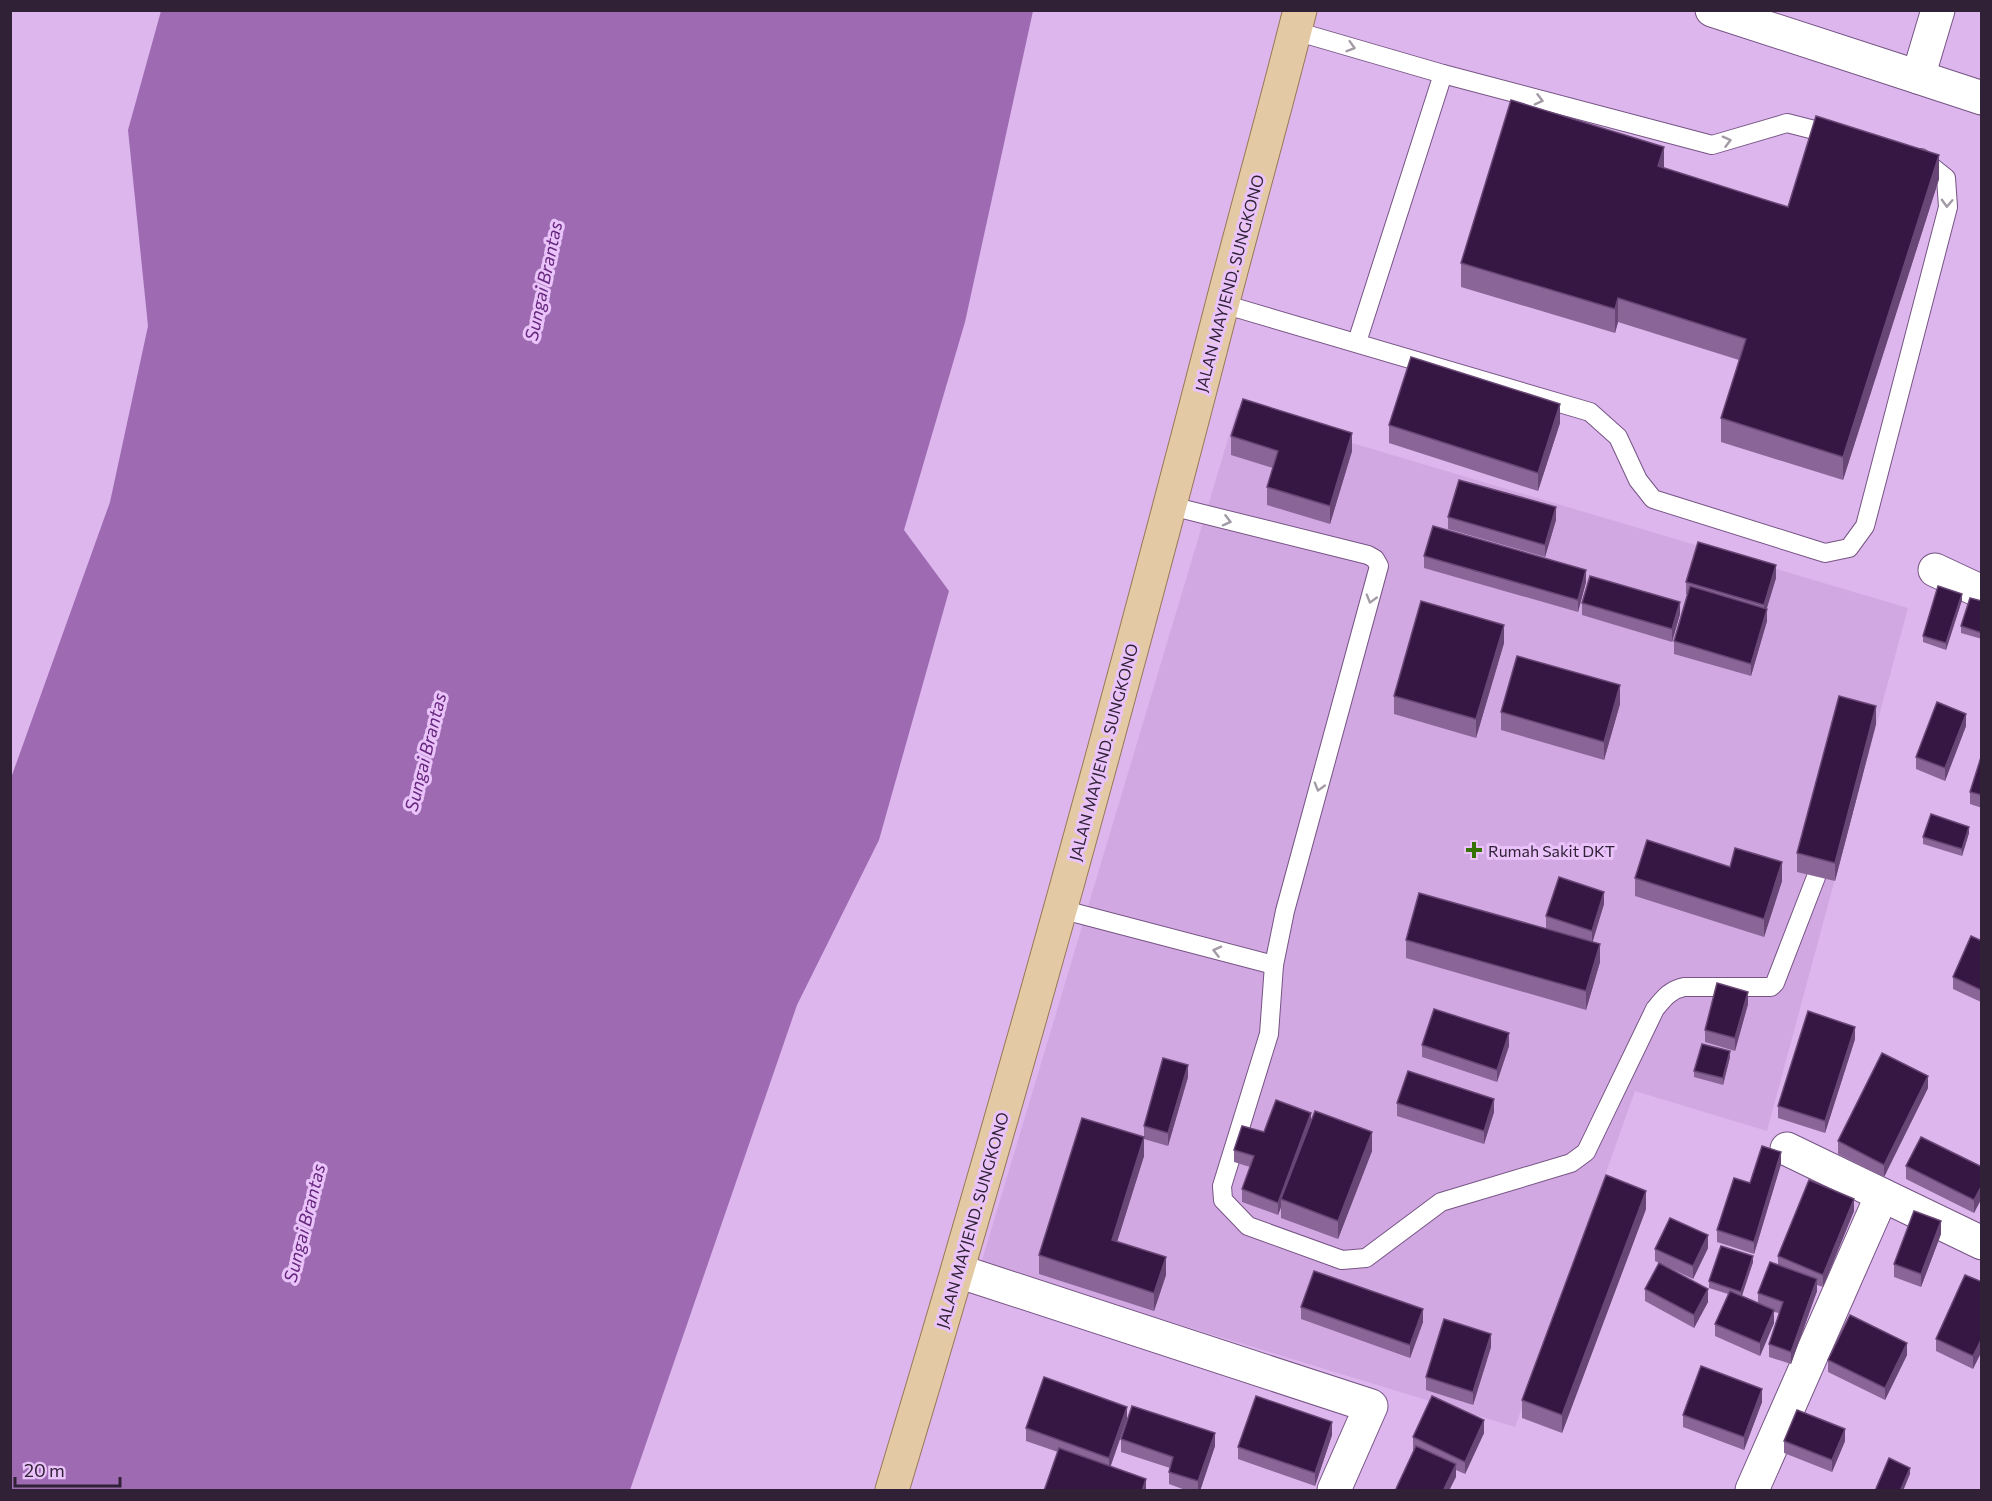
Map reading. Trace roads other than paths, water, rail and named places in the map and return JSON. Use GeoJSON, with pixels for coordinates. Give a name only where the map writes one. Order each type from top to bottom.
{"type":"FeatureCollection","features":[{"type":"Feature","properties":{"kind":"main road","name":"JALAN MAYJEND. SUNGKONO"},"geometry":{"type":"LineString","coordinates":[[892,1491],[958,1271],[1060,909],[1170,506],[1297,21]]}},
{"type":"Feature","properties":{"kind":"street"},"geometry":{"type":"LineString","coordinates":[[1712,10],[1982,98]]}},
{"type":"Feature","properties":{"kind":"street"},"geometry":{"type":"LineString","coordinates":[[1918,76],[1938,10]]}},
{"type":"Feature","properties":{"kind":"street"},"geometry":{"type":"LineString","coordinates":[[1935,570],[1982,592]]}},
{"type":"Feature","properties":{"kind":"street"},"geometry":{"type":"LineString","coordinates":[[1787,1149],[1982,1244]]}},
{"type":"Feature","properties":{"kind":"street"},"geometry":{"type":"LineString","coordinates":[[1752,1491],[1882,1195]]}},
{"type":"Feature","properties":{"kind":"street"},"geometry":{"type":"LineString","coordinates":[[958,1271],[1371,1406],[1334,1491]]}},
{"type":"Feature","properties":{"kind":"lane"},"geometry":{"type":"LineString","coordinates":[[1297,21],[1443,74],[1712,145],[1787,123],[1853,140]]}},
{"type":"Feature","properties":{"kind":"lane"},"geometry":{"type":"LineString","coordinates":[[1357,342],[1443,74]]}},
{"type":"Feature","properties":{"kind":"lane"},"geometry":{"type":"LineString","coordinates":[[1223,304],[1590,412],[1618,437],[1638,480],[1653,499],[1826,553],[1849,548],[1865,526],[1948,207],[1946,178],[1919,157],[1908,154]]}},
{"type":"Feature","properties":{"kind":"lane"},"geometry":{"type":"LineString","coordinates":[[1170,506],[1368,555],[1375,559],[1379,566],[1292,885],[1274,965],[1269,1034],[1222,1186],[1223,1200],[1248,1226],[1342,1260],[1366,1258],[1441,1202],[1571,1163],[1586,1152],[1655,1009],[1673,989],[1771,987],[1775,983],[1816,877]]}},
{"type":"Feature","properties":{"kind":"lane"},"geometry":{"type":"LineString","coordinates":[[1060,909],[1274,965]]}},
{"type":"Feature","properties":{"kind":"water","name":"Sungai Brantas"},"geometry":{"type":"Polygon","coordinates":[[[161,11],[1033,11],[965,322],[904,530],[949,591],[879,840],[797,1005],[630,1490],[11,1490],[11,778],[110,502],[148,326],[128,130],[161,11]]]}},
{"type":"Feature","properties":{"kind":"place","name":"Rumah Sakit DKT"},"geometry":{"type":"Point","coordinates":[1474,850]}}]}
